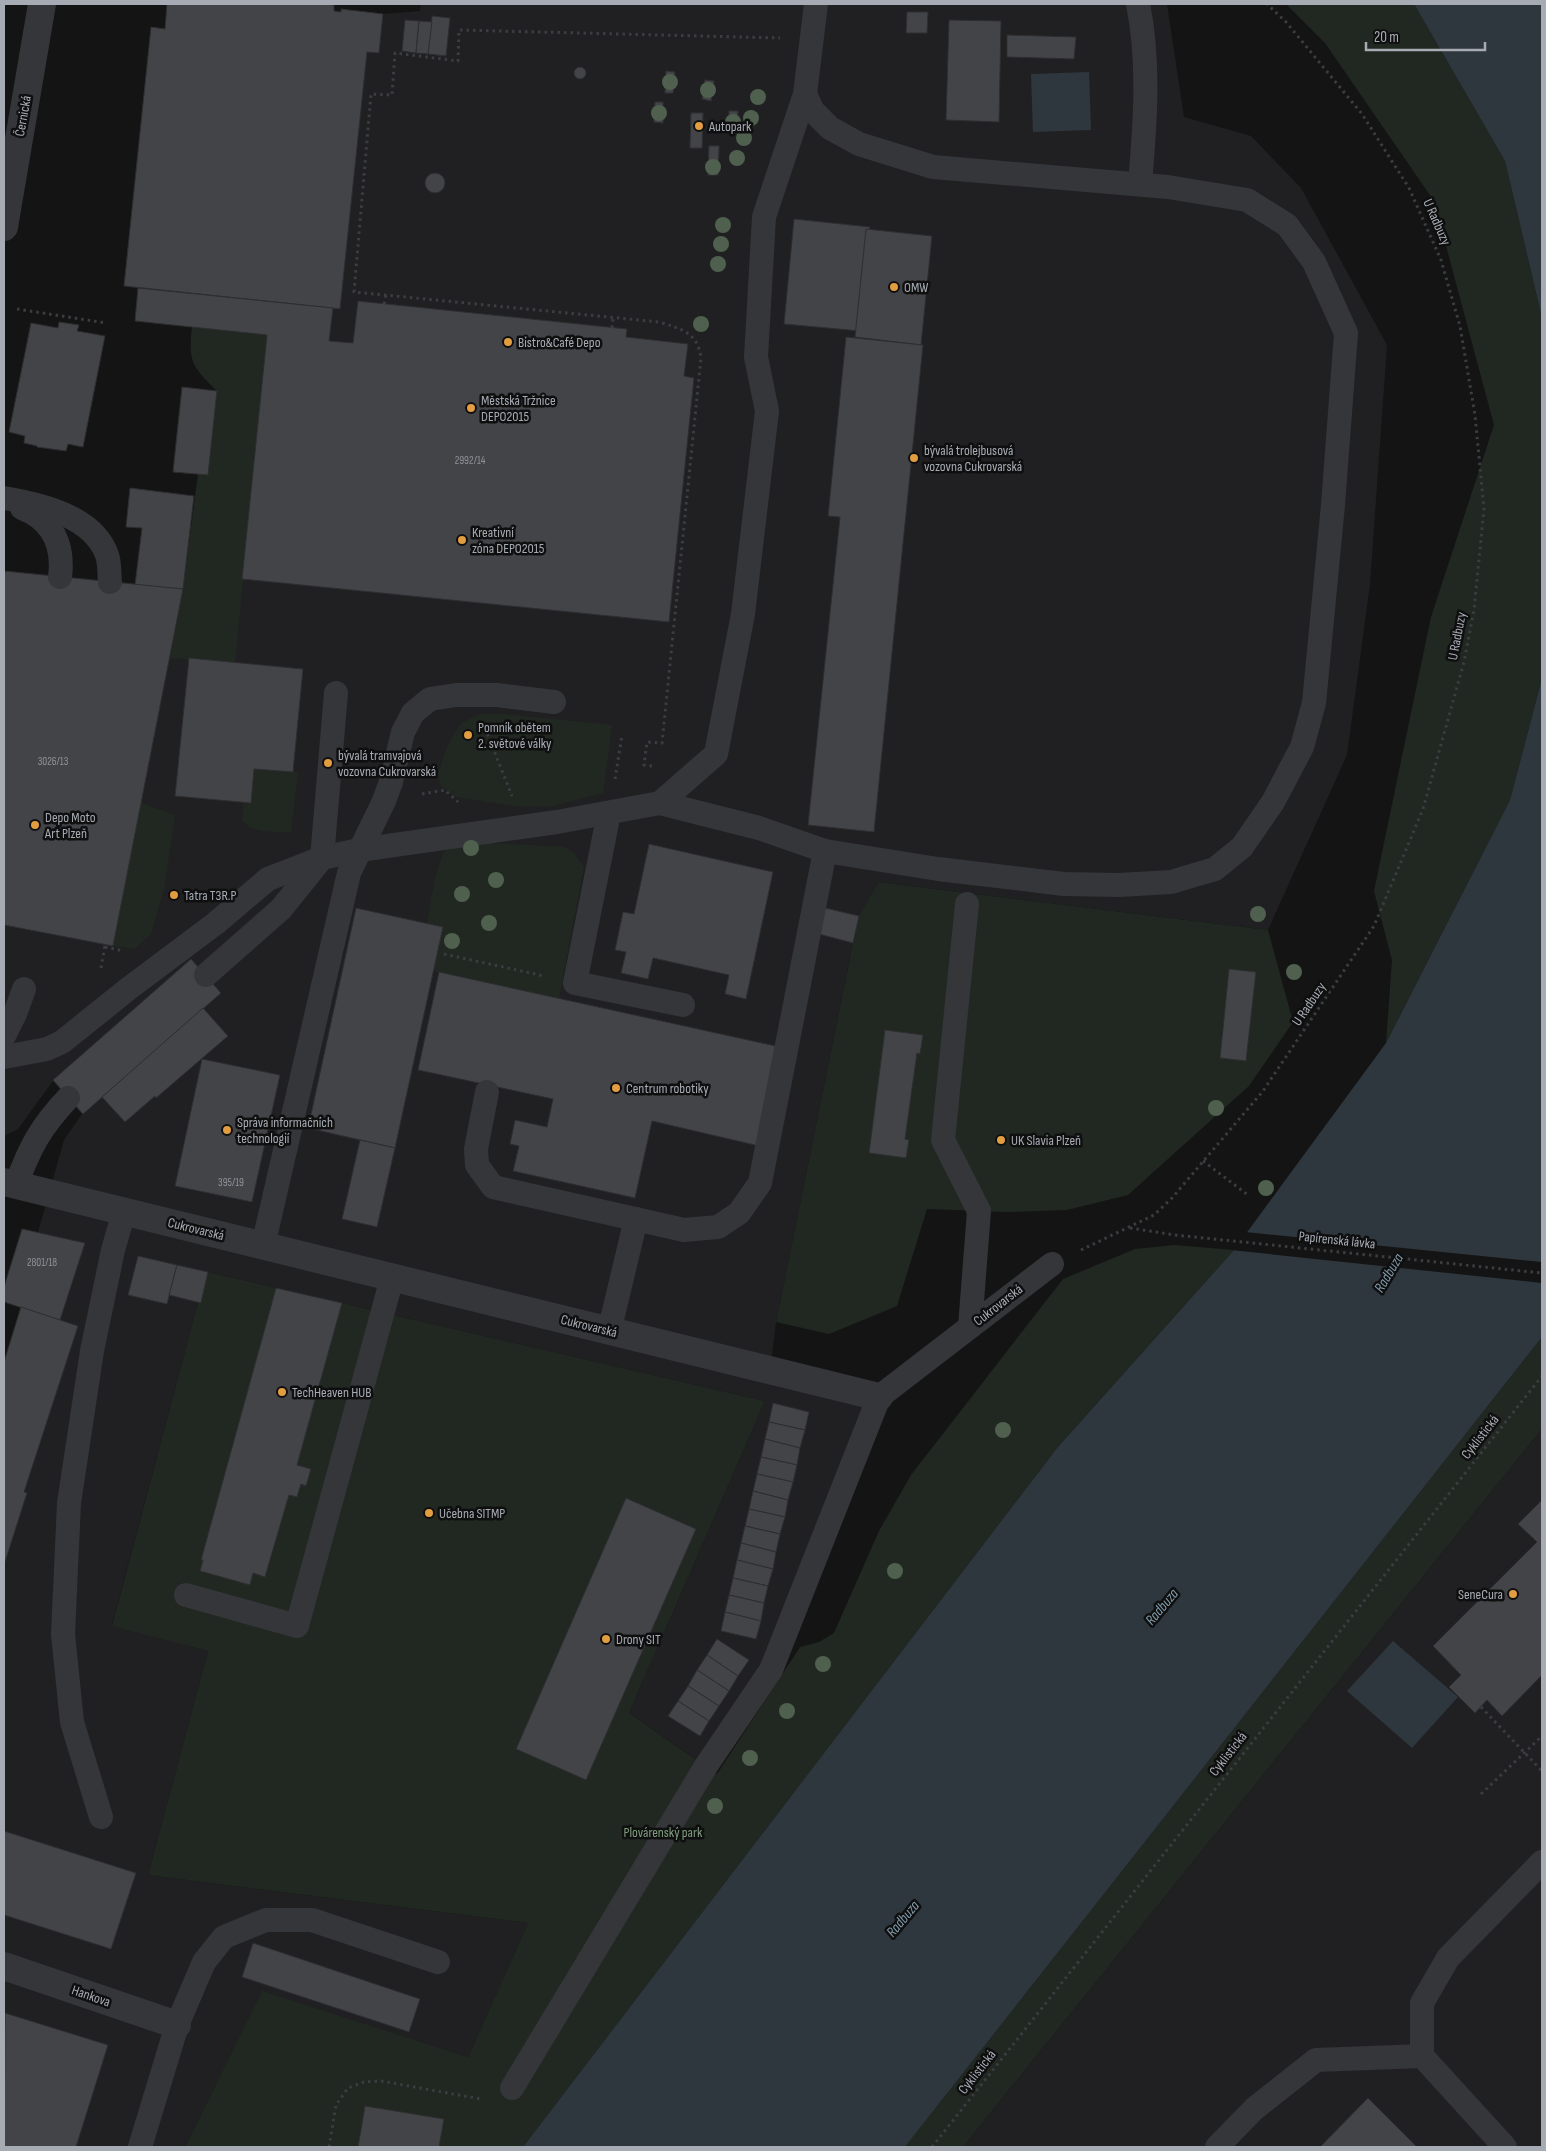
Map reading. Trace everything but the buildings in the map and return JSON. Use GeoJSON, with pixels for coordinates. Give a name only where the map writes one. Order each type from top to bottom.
{"type":"FeatureCollection","features":[{"type":"Feature","properties":{"kind":"street","name":"Černická"},"geometry":{"type":"LineString","coordinates":[[4,227],[42,4]]}},
{"type":"Feature","properties":{"kind":"street","name":"Cukrovarská"},"geometry":{"type":"LineString","coordinates":[[10,1184],[879,1398]]}},
{"type":"Feature","properties":{"kind":"street","name":"Hankova"},"geometry":{"type":"LineString","coordinates":[[4,1966],[177,2025]]}},
{"type":"Feature","properties":{"kind":"lane"},"geometry":{"type":"LineString","coordinates":[[660,804],[716,754],[743,614],[767,411],[756,357],[764,217],[805,94],[816,4]]}},
{"type":"Feature","properties":{"kind":"lane"},"geometry":{"type":"LineString","coordinates":[[1138,4],[1145,76],[1145,118],[1140,184]]}},
{"type":"Feature","properties":{"kind":"lane"},"geometry":{"type":"LineString","coordinates":[[4,1057],[47,1049],[62,1042],[128,989],[216,924],[268,879],[322,858],[359,850],[660,804],[758,828],[825,851],[938,869],[1064,884],[1119,885],[1171,882],[1215,869],[1242,847],[1273,802],[1302,747],[1314,703],[1333,505],[1346,333],[1314,262],[1287,225],[1247,200],[1140,184],[933,167],[859,144],[830,128],[813,111],[805,94]]}},
{"type":"Feature","properties":{"kind":"lane"},"geometry":{"type":"LineString","coordinates":[[4,499],[26,510],[47,525],[57,540],[61,552],[60,577]]}},
{"type":"Feature","properties":{"kind":"lane"},"geometry":{"type":"LineString","coordinates":[[4,499],[47,508],[72,519],[93,533],[108,556],[110,582]]}},
{"type":"Feature","properties":{"kind":"lane"},"geometry":{"type":"LineString","coordinates":[[206,975],[281,909],[322,858],[336,693]]}},
{"type":"Feature","properties":{"kind":"lane"},"geometry":{"type":"LineString","coordinates":[[263,1246],[349,873],[392,782],[404,732],[413,712],[430,699],[456,695],[498,695],[554,702]]}},
{"type":"Feature","properties":{"kind":"lane"},"geometry":{"type":"LineString","coordinates":[[609,813],[575,983],[683,1005]]}},
{"type":"Feature","properties":{"kind":"lane"},"geometry":{"type":"LineString","coordinates":[[487,1092],[476,1149],[477,1165],[493,1187],[684,1230],[718,1227],[739,1213],[760,1183],[825,851]]}},
{"type":"Feature","properties":{"kind":"lane"},"geometry":{"type":"LineString","coordinates":[[967,904],[943,1140],[978,1211],[970,1327]]}},
{"type":"Feature","properties":{"kind":"lane"},"geometry":{"type":"LineString","coordinates":[[4,1036],[16,1014],[24,989]]}},
{"type":"Feature","properties":{"kind":"lane"},"geometry":{"type":"LineString","coordinates":[[10,1184],[47,1120],[68,1098]]}},
{"type":"Feature","properties":{"kind":"lane"},"geometry":{"type":"LineString","coordinates":[[101,1817],[72,1722],[63,1634],[69,1503],[92,1351],[113,1250],[124,1212]]}},
{"type":"Feature","properties":{"kind":"lane"},"geometry":{"type":"LineString","coordinates":[[609,1332],[636,1220]]}},
{"type":"Feature","properties":{"kind":"lane","name":"Cukrovarská"},"geometry":{"type":"LineString","coordinates":[[879,1398],[1052,1264]]}},
{"type":"Feature","properties":{"kind":"lane"},"geometry":{"type":"LineString","coordinates":[[186,1595],[297,1626],[392,1278]]}},
{"type":"Feature","properties":{"kind":"lane"},"geometry":{"type":"LineString","coordinates":[[512,2088],[706,1766],[771,1670],[879,1398]]}},
{"type":"Feature","properties":{"kind":"lane"},"geometry":{"type":"LineString","coordinates":[[1505,2147],[1422,2056],[1422,2003],[1448,1958],[1542,1862]]}},
{"type":"Feature","properties":{"kind":"lane"},"geometry":{"type":"LineString","coordinates":[[140,2147],[177,2025],[204,1962],[224,1937],[266,1920],[312,1920],[438,1962]]}},
{"type":"Feature","properties":{"kind":"lane"},"geometry":{"type":"LineString","coordinates":[[1217,2147],[1254,2109],[1316,2060],[1422,2056]]}},
{"type":"Feature","properties":{"kind":"path","name":"U Radbuzy"},"geometry":{"type":"LineString","coordinates":[[1129,1228],[1154,1215],[1172,1198],[1263,1091],[1374,926],[1423,809],[1464,662],[1474,610],[1484,509],[1475,414],[1460,326],[1441,260],[1409,188],[1362,114],[1286,22],[1267,4]]}},
{"type":"Feature","properties":{"kind":"path"},"geometry":{"type":"LineString","coordinates":[[661,767],[644,765],[647,742],[662,744],[700,345],[691,336],[675,327],[659,322],[354,292],[370,94],[392,95],[395,53],[458,61],[459,30],[783,38],[812,32]]}},
{"type":"Feature","properties":{"kind":"path"},"geometry":{"type":"LineString","coordinates":[[384,304],[386,295]]}},
{"type":"Feature","properties":{"kind":"path"},"geometry":{"type":"LineString","coordinates":[[17,309],[106,323]]}},
{"type":"Feature","properties":{"kind":"path"},"geometry":{"type":"LineString","coordinates":[[69,323],[70,318]]}},
{"type":"Feature","properties":{"kind":"path"},"geometry":{"type":"LineString","coordinates":[[612,328],[613,318]]}},
{"type":"Feature","properties":{"kind":"path"},"geometry":{"type":"LineString","coordinates":[[472,695],[512,798]]}},
{"type":"Feature","properties":{"kind":"path"},"geometry":{"type":"LineString","coordinates":[[609,813],[622,735]]}},
{"type":"Feature","properties":{"kind":"path"},"geometry":{"type":"LineString","coordinates":[[445,790],[459,803]]}},
{"type":"Feature","properties":{"kind":"path"},"geometry":{"type":"LineString","coordinates":[[105,947],[128,952]]}},
{"type":"Feature","properties":{"kind":"path"},"geometry":{"type":"LineString","coordinates":[[444,954],[575,983]]}},
{"type":"Feature","properties":{"kind":"path"},"geometry":{"type":"LineString","coordinates":[[1203,1162],[1248,1195]]}},
{"type":"Feature","properties":{"kind":"path"},"geometry":{"type":"LineString","coordinates":[[1052,1264],[1129,1228]]}},
{"type":"Feature","properties":{"kind":"path","name":"Papírenská lávka"},"geometry":{"type":"LineString","coordinates":[[1129,1228],[1175,1235],[1542,1273]]}},
{"type":"Feature","properties":{"kind":"path","name":"Cyklistická"},"geometry":{"type":"LineString","coordinates":[[932,2147],[1542,1376]]}},
{"type":"Feature","properties":{"kind":"path"},"geometry":{"type":"LineString","coordinates":[[1481,1707],[1542,1771]]}},
{"type":"Feature","properties":{"kind":"path"},"geometry":{"type":"LineString","coordinates":[[1482,1794],[1542,1736]]}},
{"type":"Feature","properties":{"kind":"path"},"geometry":{"type":"LineString","coordinates":[[329,2147],[336,2105],[348,2088],[364,2082],[381,2081],[488,2100],[505,2094],[512,2088]]}},
{"type":"Feature","properties":{"kind":"shaded area"},"geometry":{"type":"Polygon","coordinates":[[[167,4],[321,4],[334,5],[334,11],[341,12],[341,9],[383,14],[420,11],[421,4],[1167,4],[1184,117],[1251,136],[1301,188],[1387,345],[1370,584],[1347,755],[1268,930],[879,882],[853,943],[776,1322],[770,1370],[879,1397],[771,1670],[706,1766],[629,1713],[765,1401],[208,1272],[201,1303],[198,1302],[112,1625],[208,1651],[148,1875],[528,1923],[468,2057],[262,1992],[185,2147],[4,2147],[4,1362],[21,1307],[4,1302],[4,1287],[22,1229],[38,1232],[64,1140],[82,1114],[53,1081],[18,1129],[4,1136],[4,571],[183,589],[185,573],[242,578],[267,335],[135,321],[138,288],[124,286],[151,27],[165,29],[167,4]]]}},
{"type":"Feature","properties":{"kind":"shaded area"},"geometry":{"type":"Polygon","coordinates":[[[1542,1429],[1542,2147],[963,2147],[1542,1429]]]}},
{"type":"Feature","properties":{"kind":"green space"},"geometry":{"type":"Polygon","coordinates":[[[1286,4],[1414,4],[1505,161],[1542,318],[1542,678],[1510,800],[1386,1043],[1392,960],[1374,891],[1431,617],[1494,425],[1434,201],[1325,43],[1286,4]]]}},
{"type":"Feature","properties":{"kind":"green space"},"geometry":{"type":"Polygon","coordinates":[[[192,327],[267,335],[235,663],[170,658],[183,589],[198,474],[208,475],[217,391],[194,363],[191,348],[192,327]]]}},
{"type":"Feature","properties":{"kind":"green space"},"geometry":{"type":"Polygon","coordinates":[[[480,714],[503,714],[612,725],[603,793],[549,807],[515,806],[456,797],[441,786],[438,773],[448,745],[461,723],[480,714]]]}},
{"type":"Feature","properties":{"kind":"green space"},"geometry":{"type":"Polygon","coordinates":[[[254,769],[298,772],[291,832],[259,830],[252,828],[242,821],[244,803],[251,803],[254,769]]]}},
{"type":"Feature","properties":{"kind":"green space"},"geometry":{"type":"Polygon","coordinates":[[[141,803],[175,815],[164,889],[151,934],[134,949],[113,946],[141,803]]]}},
{"type":"Feature","properties":{"kind":"green space"},"geometry":{"type":"Polygon","coordinates":[[[477,842],[565,847],[574,853],[584,867],[559,999],[433,971],[443,927],[427,923],[441,858],[445,850],[450,846],[477,842]]]}},
{"type":"Feature","properties":{"kind":"green space","name":"UK Slavia Plzeň"},"geometry":{"type":"Polygon","coordinates":[[[879,882],[1268,930],[1293,1022],[1249,1086],[1128,1195],[1067,1210],[1008,1212],[927,1209],[897,1306],[829,1334],[776,1322],[859,916],[879,882]]]}},
{"type":"Feature","properties":{"kind":"green space","name":"Učebna SITMP"},"geometry":{"type":"Polygon","coordinates":[[[1174,1245],[1234,1250],[1057,1448],[523,2147],[185,2147],[262,1991],[468,2057],[528,1923],[148,1875],[208,1651],[112,1626],[198,1302],[201,1303],[208,1272],[765,1401],[629,1713],[717,1774],[800,1647],[819,1642],[834,1633],[879,1531],[911,1475],[1063,1279],[1135,1249],[1174,1245]]]}},
{"type":"Feature","properties":{"kind":"green space"},"geometry":{"type":"Polygon","coordinates":[[[1542,1337],[1542,1429],[963,2147],[905,2147],[1542,1337]]]}},
{"type":"Feature","properties":{"kind":"water"},"geometry":{"type":"Polygon","coordinates":[[[1414,4],[1542,4],[1542,318],[1505,161],[1414,4]]]}},
{"type":"Feature","properties":{"kind":"water"},"geometry":{"type":"Polygon","coordinates":[[[1089,72],[1091,130],[1033,132],[1031,74],[1089,72]]]}},
{"type":"Feature","properties":{"kind":"water","name":"Radbuza"},"geometry":{"type":"Polygon","coordinates":[[[1542,678],[1542,1337],[905,2147],[523,2147],[1057,1448],[1234,1250],[1386,1043],[1510,800],[1542,678]]]}},
{"type":"Feature","properties":{"kind":"water"},"geometry":{"type":"Polygon","coordinates":[[[1393,1641],[1458,1697],[1412,1748],[1347,1691],[1393,1641]]]}},
{"type":"Feature","properties":{"kind":"pier"},"geometry":{"type":"Polygon","coordinates":[[[1245,1232],[1542,1262],[1542,1283],[1231,1250],[1245,1232]]]}},
{"type":"Feature","properties":{"kind":"place","name":"Autopark"},"geometry":{"type":"Point","coordinates":[699,126]}},
{"type":"Feature","properties":{"kind":"place","name":"OMW"},"geometry":{"type":"Point","coordinates":[894,287]}},
{"type":"Feature","properties":{"kind":"place","name":"Bistro&Café Depo"},"geometry":{"type":"Point","coordinates":[508,342]}},
{"type":"Feature","properties":{"kind":"place","name":"Městská Tržnice DEPO2015"},"geometry":{"type":"Point","coordinates":[471,408]}},
{"type":"Feature","properties":{"kind":"place","name":"bývalá trolejbusová vozovna Cukrovarská"},"geometry":{"type":"Point","coordinates":[914,458]}},
{"type":"Feature","properties":{"kind":"place","name":"Kreativní zóna DEPO2015"},"geometry":{"type":"Point","coordinates":[462,540]}},
{"type":"Feature","properties":{"kind":"place","name":"Pomník obětem 2. světové války"},"geometry":{"type":"Point","coordinates":[468,735]}},
{"type":"Feature","properties":{"kind":"place","name":"bývalá tramvajová vozovna Cukrovarská"},"geometry":{"type":"Point","coordinates":[328,763]}},
{"type":"Feature","properties":{"kind":"place","name":"Depo Moto Art Plzeň"},"geometry":{"type":"Point","coordinates":[35,825]}},
{"type":"Feature","properties":{"kind":"place","name":"Tatra T3R.P"},"geometry":{"type":"Point","coordinates":[174,895]}},
{"type":"Feature","properties":{"kind":"place","name":"Centrum robotiky"},"geometry":{"type":"Point","coordinates":[616,1088]}},
{"type":"Feature","properties":{"kind":"place","name":"Správa informačních technologií"},"geometry":{"type":"Point","coordinates":[227,1130]}},
{"type":"Feature","properties":{"kind":"place","name":"UK Slavia Plzeň"},"geometry":{"type":"Point","coordinates":[1001,1140]}},
{"type":"Feature","properties":{"kind":"place","name":"TechHeaven HUB"},"geometry":{"type":"Point","coordinates":[282,1392]}},
{"type":"Feature","properties":{"kind":"place","name":"Učebna SITMP"},"geometry":{"type":"Point","coordinates":[429,1513]}},
{"type":"Feature","properties":{"kind":"place","name":"SeneCura"},"geometry":{"type":"Point","coordinates":[1513,1594]}},
{"type":"Feature","properties":{"kind":"place","name":"Drony SIT"},"geometry":{"type":"Point","coordinates":[606,1639]}},
{"type":"Feature","properties":{"kind":"park label","name":"Plovárenský park"},"geometry":{"type":"Point","coordinates":[663,1832]}}]}
